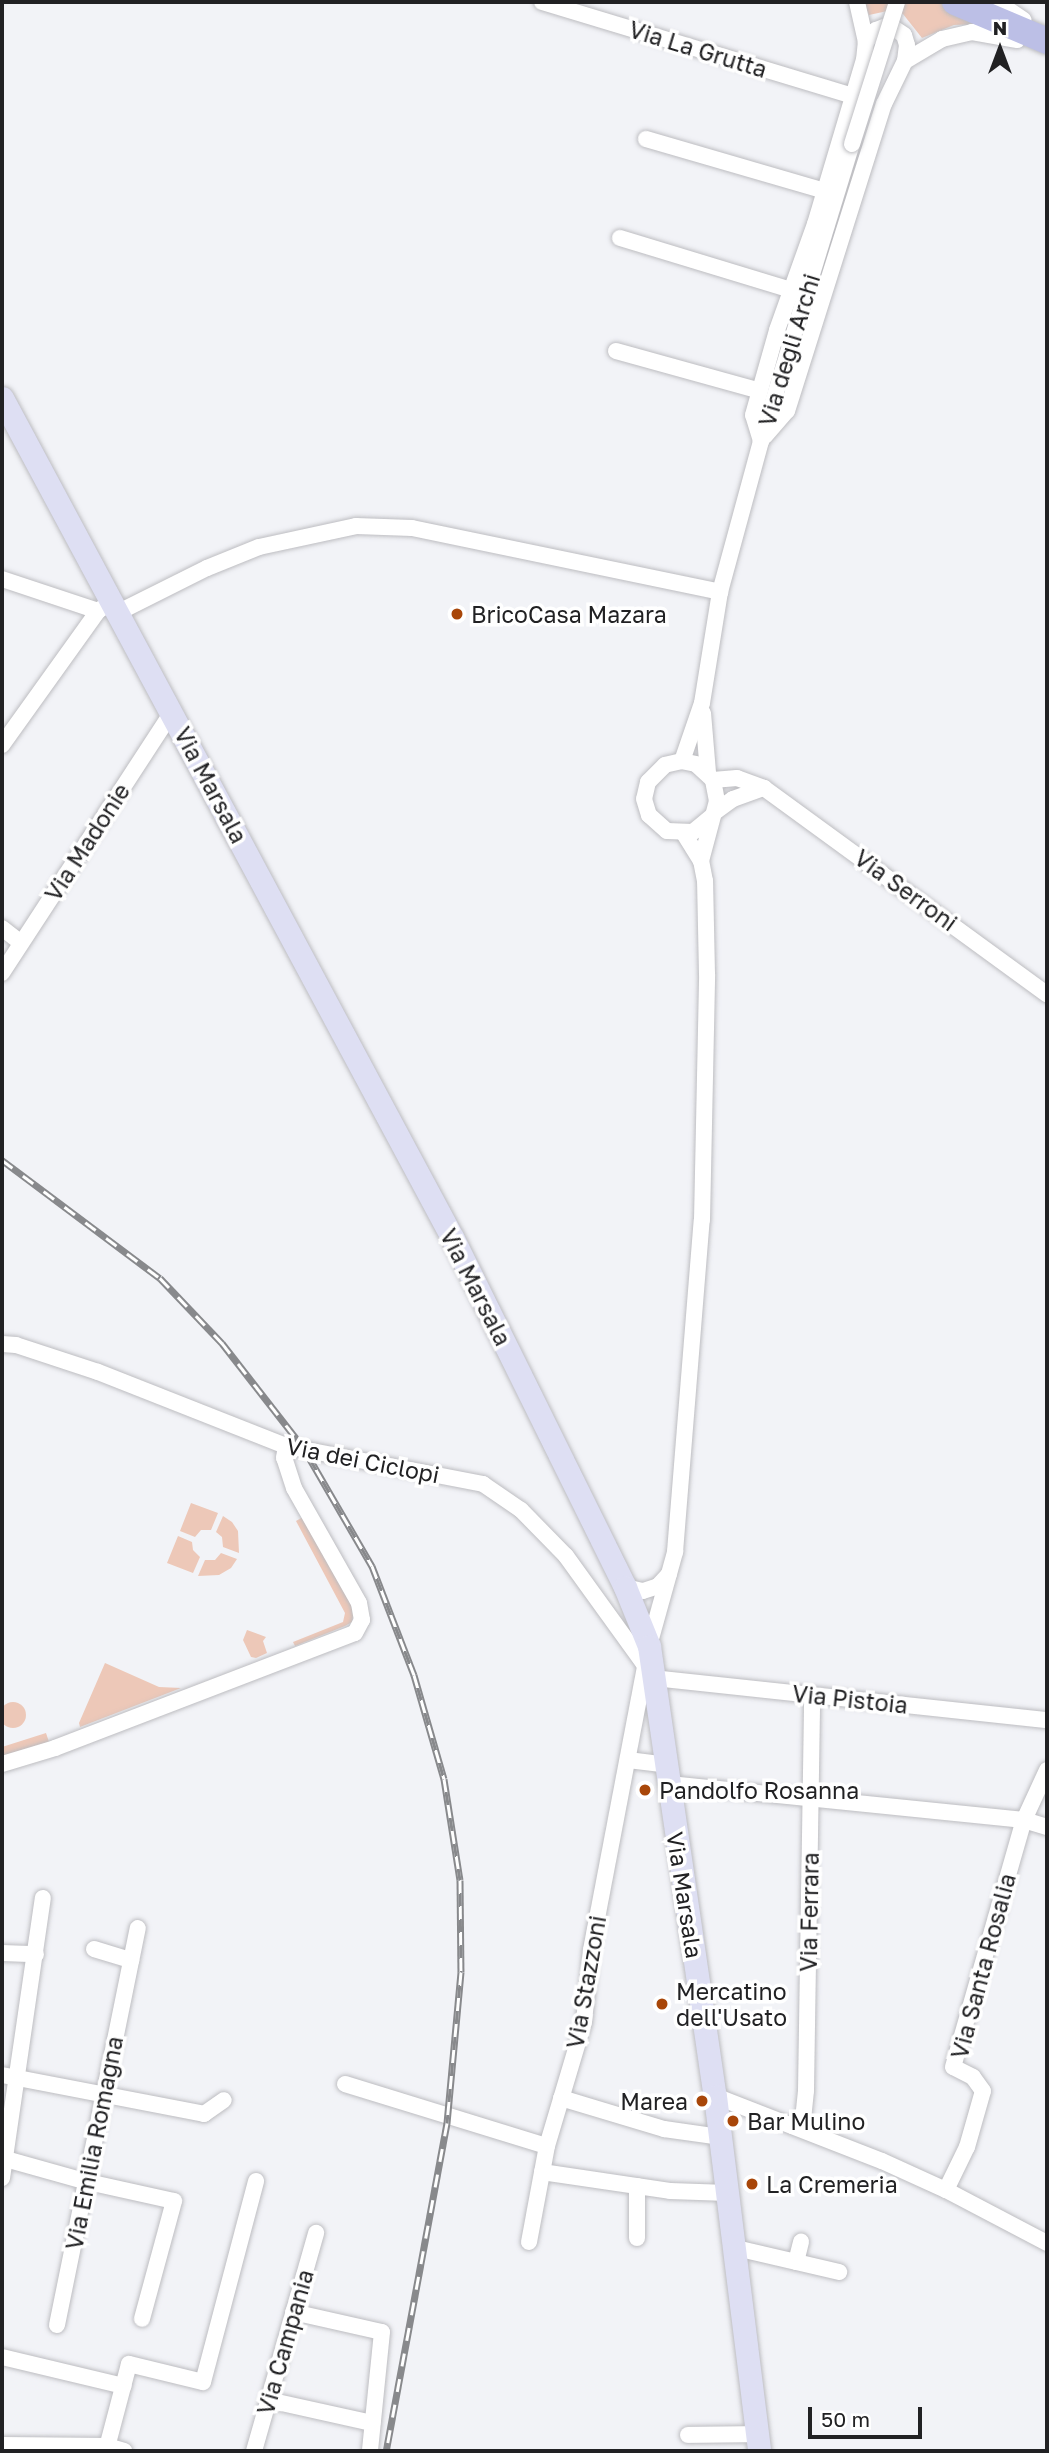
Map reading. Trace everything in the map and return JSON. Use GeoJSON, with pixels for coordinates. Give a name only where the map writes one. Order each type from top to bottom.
{"type":"FeatureCollection","features":[{"type":"Feature","properties":{"kind":"main road"},"geometry":{"type":"LineString","coordinates":[[955,2],[1047,41]]}},
{"type":"Feature","properties":{"kind":"main road","name":"Via Marsala"},"geometry":{"type":"LineString","coordinates":[[2,398],[109,608],[172,712],[446,1227],[625,1587],[650,1666],[667,1774],[716,2095],[758,2443]]}},
{"type":"Feature","properties":{"kind":"street","name":"Via La Grutta"},"geometry":{"type":"LineString","coordinates":[[542,2],[854,96]]}},
{"type":"Feature","properties":{"kind":"street"},"geometry":{"type":"LineString","coordinates":[[761,441],[754,415],[760,391],[854,96],[866,42],[857,2]]}},
{"type":"Feature","properties":{"kind":"street","name":"Via degli Archi"},"geometry":{"type":"LineString","coordinates":[[682,761],[702,703],[720,592],[761,441],[897,2]]}},
{"type":"Feature","properties":{"kind":"street"},"geometry":{"type":"LineString","coordinates":[[997,2],[1047,34]]}},
{"type":"Feature","properties":{"kind":"street"},"geometry":{"type":"LineString","coordinates":[[761,441],[788,411],[884,104],[905,61],[907,45],[904,35],[895,29],[884,27],[876,30],[866,42]]}},
{"type":"Feature","properties":{"kind":"street"},"geometry":{"type":"LineString","coordinates":[[905,61],[942,39],[972,32],[1000,35],[1047,48]]}},
{"type":"Feature","properties":{"kind":"street"},"geometry":{"type":"LineString","coordinates":[[646,139],[825,191]]}},
{"type":"Feature","properties":{"kind":"street"},"geometry":{"type":"LineString","coordinates":[[620,238],[791,290]]}},
{"type":"Feature","properties":{"kind":"street"},"geometry":{"type":"LineString","coordinates":[[616,351],[760,391]]}},
{"type":"Feature","properties":{"kind":"street"},"geometry":{"type":"LineString","coordinates":[[2,745],[109,608],[260,547],[356,526],[412,528],[720,592]]}},
{"type":"Feature","properties":{"kind":"street"},"geometry":{"type":"LineString","coordinates":[[2,579],[109,608]]}},
{"type":"Feature","properties":{"kind":"street","name":"Via degli Archi"},"geometry":{"type":"LineString","coordinates":[[702,703],[710,776]]}},
{"type":"Feature","properties":{"kind":"street","name":"Via Madonie"},"geometry":{"type":"LineString","coordinates":[[2,973],[172,712]]}},
{"type":"Feature","properties":{"kind":"street"},"geometry":{"type":"LineString","coordinates":[[701,861],[714,814],[717,794],[710,776],[696,764],[682,761],[665,765],[652,775],[644,799],[653,821],[667,831],[684,834],[701,828],[714,814],[733,799],[764,788]]}},
{"type":"Feature","properties":{"kind":"street","name":"Via Serroni"},"geometry":{"type":"LineString","coordinates":[[710,776],[737,778],[764,788],[1047,995]]}},
{"type":"Feature","properties":{"kind":"street"},"geometry":{"type":"LineString","coordinates":[[684,834],[701,861]]}},
{"type":"Feature","properties":{"kind":"street","name":"Via Stazzoni"},"geometry":{"type":"LineString","coordinates":[[529,2242],[547,2146],[584,2022],[591,1950],[628,1760],[671,1572],[684,1459],[702,1220],[707,910],[701,861]]}},
{"type":"Feature","properties":{"kind":"street"},"geometry":{"type":"LineString","coordinates":[[2,928],[21,943]]}},
{"type":"Feature","properties":{"kind":"street","name":"Via dei Ciclopi"},"geometry":{"type":"LineString","coordinates":[[2,1344],[16,1345],[98,1372],[286,1446],[483,1484],[521,1510],[566,1556],[650,1666]]}},
{"type":"Feature","properties":{"kind":"street"},"geometry":{"type":"LineString","coordinates":[[2,1764],[55,1748],[355,1633],[362,1620],[359,1603],[295,1488],[284,1458],[286,1446]]}},
{"type":"Feature","properties":{"kind":"street"},"geometry":{"type":"LineString","coordinates":[[625,1587],[643,1591],[658,1586],[671,1572]]}},
{"type":"Feature","properties":{"kind":"street","name":"Via Pistoia"},"geometry":{"type":"LineString","coordinates":[[650,1666],[812,1695],[1047,1720]]}},
{"type":"Feature","properties":{"kind":"street","name":"Via Ferrara"},"geometry":{"type":"LineString","coordinates":[[802,2129],[806,2090],[812,1695]]}},
{"type":"Feature","properties":{"kind":"street"},"geometry":{"type":"LineString","coordinates":[[628,1760],[667,1774],[810,1798],[1024,1820],[1047,1827]]}},
{"type":"Feature","properties":{"kind":"street","name":"Via Santa Rosalia"},"geometry":{"type":"LineString","coordinates":[[946,2190],[967,2147],[983,2091],[973,2077],[953,2067],[1024,1820],[1047,1770]]}},
{"type":"Feature","properties":{"kind":"street"},"geometry":{"type":"LineString","coordinates":[[2,2178],[9,2076],[36,1954],[43,1898]]}},
{"type":"Feature","properties":{"kind":"street","name":"Via Emilia Romagna"},"geometry":{"type":"LineString","coordinates":[[57,2325],[138,1928]]}},
{"type":"Feature","properties":{"kind":"street"},"geometry":{"type":"LineString","coordinates":[[94,1949],[131,1960]]}},
{"type":"Feature","properties":{"kind":"street"},"geometry":{"type":"LineString","coordinates":[[2,1953],[36,1954]]}},
{"type":"Feature","properties":{"kind":"street"},"geometry":{"type":"LineString","coordinates":[[9,2076],[204,2114],[223,2100]]}},
{"type":"Feature","properties":{"kind":"street"},"geometry":{"type":"LineString","coordinates":[[345,2084],[547,2146]]}},
{"type":"Feature","properties":{"kind":"street"},"geometry":{"type":"LineString","coordinates":[[716,2095],[946,2190],[1047,2243]]}},
{"type":"Feature","properties":{"kind":"street"},"geometry":{"type":"LineString","coordinates":[[561,2098],[664,2129],[721,2137]]}},
{"type":"Feature","properties":{"kind":"street"},"geometry":{"type":"LineString","coordinates":[[4,2158],[88,2182],[174,2201],[142,2319]]}},
{"type":"Feature","properties":{"kind":"street"},"geometry":{"type":"LineString","coordinates":[[542,2172],[637,2186],[728,2193]]}},
{"type":"Feature","properties":{"kind":"street"},"geometry":{"type":"LineString","coordinates":[[106,2449],[129,2364],[203,2382],[256,2181]]}},
{"type":"Feature","properties":{"kind":"street"},"geometry":{"type":"LineString","coordinates":[[637,2186],[637,2238]]}},
{"type":"Feature","properties":{"kind":"street","name":"Via Campania"},"geometry":{"type":"LineString","coordinates":[[254,2451],[316,2233]]}},
{"type":"Feature","properties":{"kind":"street"},"geometry":{"type":"LineString","coordinates":[[796,2262],[801,2242]]}},
{"type":"Feature","properties":{"kind":"street"},"geometry":{"type":"LineString","coordinates":[[736,2248],[839,2272]]}},
{"type":"Feature","properties":{"kind":"street"},"geometry":{"type":"LineString","coordinates":[[293,2312],[382,2332],[370,2451]]}},
{"type":"Feature","properties":{"kind":"street"},"geometry":{"type":"LineString","coordinates":[[2,2357],[124,2386]]}},
{"type":"Feature","properties":{"kind":"street"},"geometry":{"type":"LineString","coordinates":[[268,2400],[372,2423]]}},
{"type":"Feature","properties":{"kind":"street"},"geometry":{"type":"LineString","coordinates":[[688,2435],[758,2443]]}},
{"type":"Feature","properties":{"kind":"street"},"geometry":{"type":"LineString","coordinates":[[2,2445],[124,2451]]}},
{"type":"Feature","properties":{"kind":"shaded area"},"geometry":{"type":"Polygon","coordinates":[[[863,2],[938,2],[970,16],[979,24],[954,25],[922,38],[903,14],[892,10],[869,15],[863,2]]]}},
{"type":"Feature","properties":{"kind":"shaded area"},"geometry":{"type":"Polygon","coordinates":[[[191,1503],[218,1513],[211,1530],[201,1530],[195,1537],[180,1531],[191,1503]]]}},
{"type":"Feature","properties":{"kind":"shaded area"},"geometry":{"type":"Polygon","coordinates":[[[223,1516],[232,1522],[238,1531],[239,1553],[223,1547],[222,1537],[216,1532],[223,1516]]]}},
{"type":"Feature","properties":{"kind":"shaded area"},"geometry":{"type":"Polygon","coordinates":[[[303,1517],[351,1604],[353,1616],[352,1622],[345,1626],[295,1646],[293,1642],[343,1622],[345,1613],[296,1521],[303,1517]]]}},
{"type":"Feature","properties":{"kind":"shaded area"},"geometry":{"type":"Polygon","coordinates":[[[178,1536],[192,1542],[193,1550],[200,1557],[193,1573],[167,1563],[178,1536]]]}},
{"type":"Feature","properties":{"kind":"shaded area"},"geometry":{"type":"Polygon","coordinates":[[[221,1553],[237,1559],[231,1568],[219,1575],[198,1576],[205,1560],[215,1560],[221,1553]]]}},
{"type":"Feature","properties":{"kind":"shaded area"},"geometry":{"type":"Polygon","coordinates":[[[247,1630],[266,1637],[263,1641],[267,1653],[256,1658],[251,1657],[243,1640],[247,1630]]]}},
{"type":"Feature","properties":{"kind":"shaded area"},"geometry":{"type":"Polygon","coordinates":[[[105,1663],[159,1687],[181,1688],[80,1727],[79,1723],[105,1663]]]}},
{"type":"Feature","properties":{"kind":"shaded area"},"geometry":{"type":"Polygon","coordinates":[[[13,1702],[22,1706],[26,1715],[22,1724],[13,1728],[4,1724],[0,1715],[4,1706],[13,1702]]]}},
{"type":"Feature","properties":{"kind":"shaded area"},"geometry":{"type":"Polygon","coordinates":[[[46,1733],[49,1742],[2,1756],[2,1747],[46,1733]]]}},
{"type":"Feature","properties":{"kind":"railway"},"geometry":{"type":"LineString","coordinates":[[2,1160],[160,1278],[222,1343],[303,1447],[372,1566],[414,1675],[444,1779],[460,1880],[461,1972],[447,2123],[386,2451]]}},
{"type":"Feature","properties":{"kind":"place","name":"BricoCasa Mazara"},"geometry":{"type":"Point","coordinates":[457,614]}},
{"type":"Feature","properties":{"kind":"place","name":"Pandolfo Rosanna"},"geometry":{"type":"Point","coordinates":[645,1790]}},
{"type":"Feature","properties":{"kind":"place","name":"Mercatino dell'Usato"},"geometry":{"type":"Point","coordinates":[662,2004]}},
{"type":"Feature","properties":{"kind":"place","name":"Marea"},"geometry":{"type":"Point","coordinates":[702,2101]}},
{"type":"Feature","properties":{"kind":"place","name":"Bar Mulino"},"geometry":{"type":"Point","coordinates":[733,2121]}},
{"type":"Feature","properties":{"kind":"place","name":"La Cremeria"},"geometry":{"type":"Point","coordinates":[752,2184]}}]}
